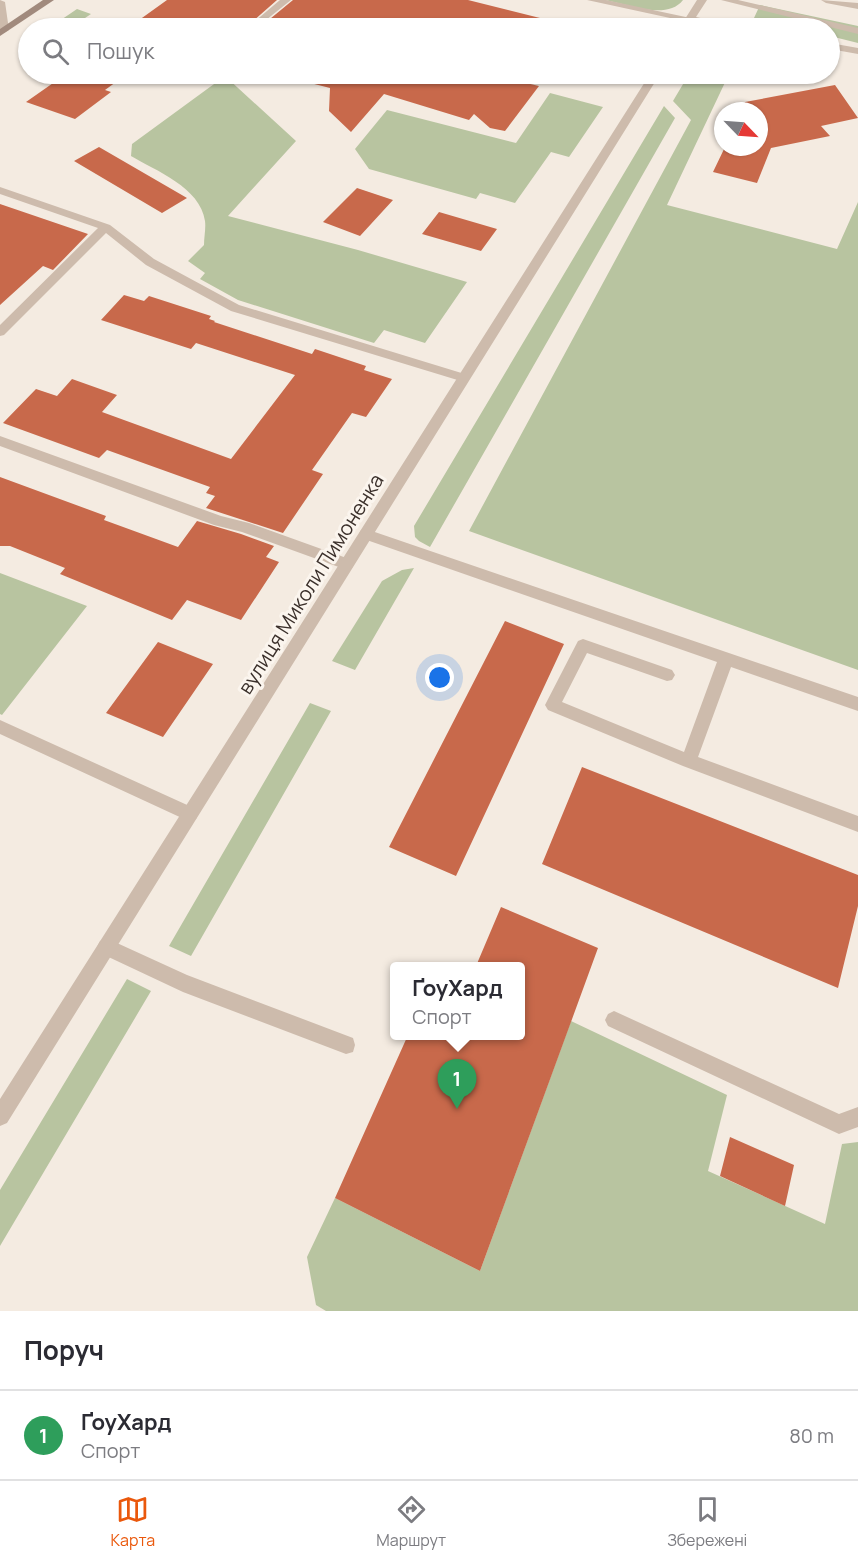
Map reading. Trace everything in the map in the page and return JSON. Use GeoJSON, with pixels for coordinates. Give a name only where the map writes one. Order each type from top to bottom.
{"type":"FeatureCollection","features":[{"type":"Feature","properties":{"kind":"main road"},"geometry":{"type":"LineString","coordinates":[[23,18],[49,0]]}},
{"type":"Feature","properties":{"kind":"main road"},"geometry":{"type":"LineString","coordinates":[[2,32],[18,21]]}},
{"type":"Feature","properties":{"kind":"street"},"geometry":{"type":"LineString","coordinates":[[264,18],[286,0]]}},
{"type":"Feature","properties":{"kind":"street"},"geometry":{"type":"LineString","coordinates":[[592,0],[685,18]]}},
{"type":"Feature","properties":{"kind":"street"},"geometry":{"type":"LineString","coordinates":[[691,18],[702,0]]}},
{"type":"Feature","properties":{"kind":"street"},"geometry":{"type":"LineString","coordinates":[[726,0],[803,18]]}},
{"type":"Feature","properties":{"kind":"street"},"geometry":{"type":"LineString","coordinates":[[826,0],[858,6]]}},
{"type":"Feature","properties":{"kind":"street"},"geometry":{"type":"LineString","coordinates":[[0,2],[2,32]]}},
{"type":"Feature","properties":{"kind":"street"},"geometry":{"type":"LineString","coordinates":[[840,27],[858,31]]}},
{"type":"Feature","properties":{"kind":"street"},"geometry":{"type":"LineString","coordinates":[[840,48],[858,51]]}},
{"type":"Feature","properties":{"kind":"street","name":"вулиця Миколи Пимоненка"},"geometry":{"type":"LineString","coordinates":[[0,1116],[650,84]]}},
{"type":"Feature","properties":{"kind":"street"},"geometry":{"type":"LineString","coordinates":[[0,190],[106,227],[150,262],[235,308],[464,378]]}},
{"type":"Feature","properties":{"kind":"street"},"geometry":{"type":"LineString","coordinates":[[0,332],[106,227]]}},
{"type":"Feature","properties":{"kind":"street"},"geometry":{"type":"LineString","coordinates":[[0,441],[347,564]]}},
{"type":"Feature","properties":{"kind":"street"},"geometry":{"type":"LineString","coordinates":[[366,534],[858,704]]}},
{"type":"Feature","properties":{"kind":"street"},"geometry":{"type":"LineString","coordinates":[[667,675],[583,645],[554,705],[689,761],[858,824]]}},
{"type":"Feature","properties":{"kind":"street"},"geometry":{"type":"LineString","coordinates":[[689,761],[726,659]]}},
{"type":"Feature","properties":{"kind":"street"},"geometry":{"type":"LineString","coordinates":[[0,727],[190,814]]}},
{"type":"Feature","properties":{"kind":"street"},"geometry":{"type":"LineString","coordinates":[[106,947],[183,983],[346,1045]]}},
{"type":"Feature","properties":{"kind":"street"},"geometry":{"type":"LineString","coordinates":[[615,1020],[839,1124],[858,1117]]}},
{"type":"Feature","properties":{"kind":"green space"},"geometry":{"type":"Polygon","coordinates":[[[605,0],[683,0],[676,6],[657,10],[605,0]]]}},
{"type":"Feature","properties":{"kind":"green space"},"geometry":{"type":"Polygon","coordinates":[[[760,5],[821,18],[754,18],[760,5]]]}},
{"type":"Feature","properties":{"kind":"green space"},"geometry":{"type":"Polygon","coordinates":[[[77,9],[91,14],[85,18],[64,18],[77,9]]]}},
{"type":"Feature","properties":{"kind":"green space"},"geometry":{"type":"Polygon","coordinates":[[[840,22],[858,26],[858,43],[840,38],[840,22]]]}},
{"type":"Feature","properties":{"kind":"green space"},"geometry":{"type":"Polygon","coordinates":[[[214,84],[234,84],[296,141],[228,216],[358,250],[467,282],[425,343],[384,330],[374,343],[238,300],[200,279],[205,273],[188,261],[204,245],[205,221],[195,199],[176,181],[131,156],[132,144],[214,84]]]}},
{"type":"Feature","properties":{"kind":"green space"},"geometry":{"type":"Polygon","coordinates":[[[683,84],[724,84],[667,205],[837,249],[858,202],[858,670],[469,531],[691,120],[673,101],[683,84]]]}},
{"type":"Feature","properties":{"kind":"green space"},"geometry":{"type":"Polygon","coordinates":[[[550,93],[603,107],[569,157],[551,152],[515,203],[480,193],[476,199],[369,169],[355,149],[387,110],[516,143],[550,93]]]}},
{"type":"Feature","properties":{"kind":"green space"},"geometry":{"type":"Polygon","coordinates":[[[664,106],[675,118],[430,547],[419,541],[415,537],[414,526],[664,106]]]}},
{"type":"Feature","properties":{"kind":"green space"},"geometry":{"type":"Polygon","coordinates":[[[414,568],[355,670],[332,661],[382,581],[402,570],[414,568]]]}},
{"type":"Feature","properties":{"kind":"green space"},"geometry":{"type":"Polygon","coordinates":[[[0,573],[87,606],[2,715],[0,714],[0,573]]]}},
{"type":"Feature","properties":{"kind":"green space"},"geometry":{"type":"Polygon","coordinates":[[[310,703],[331,711],[191,956],[169,946],[310,703]]]}},
{"type":"Feature","properties":{"kind":"green space"},"geometry":{"type":"Polygon","coordinates":[[[127,979],[151,991],[0,1246],[0,1190],[127,979]]]}},
{"type":"Feature","properties":{"kind":"green space"},"geometry":{"type":"Polygon","coordinates":[[[571,1021],[727,1095],[708,1171],[825,1224],[842,1144],[858,1142],[858,1311],[326,1311],[316,1305],[307,1257],[335,1198],[480,1271],[571,1021]]]}},
{"type":"Feature","properties":{"kind":"building"},"geometry":{"type":"Polygon","coordinates":[[[167,0],[277,0],[256,18],[142,18],[167,0]]]}},
{"type":"Feature","properties":{"kind":"building"},"geometry":{"type":"Polygon","coordinates":[[[293,0],[468,0],[540,18],[271,18],[293,0]]]}},
{"type":"Feature","properties":{"kind":"building"},"geometry":{"type":"Polygon","coordinates":[[[52,84],[113,84],[105,90],[111,92],[75,119],[26,102],[52,84]]]}},
{"type":"Feature","properties":{"kind":"building"},"geometry":{"type":"Polygon","coordinates":[[[314,84],[530,84],[539,86],[505,131],[490,128],[474,114],[469,120],[384,94],[351,132],[329,111],[330,88],[314,84]]]}},
{"type":"Feature","properties":{"kind":"building"},"geometry":{"type":"Polygon","coordinates":[[[835,85],[858,118],[821,126],[830,136],[771,148],[768,156],[768,102],[745,102],[835,85]]]}},
{"type":"Feature","properties":{"kind":"building"},"geometry":{"type":"Polygon","coordinates":[[[99,147],[187,198],[162,213],[74,161],[99,147]]]}},
{"type":"Feature","properties":{"kind":"building"},"geometry":{"type":"Polygon","coordinates":[[[721,156],[768,156],[757,183],[713,172],[721,156]]]}},
{"type":"Feature","properties":{"kind":"building"},"geometry":{"type":"Polygon","coordinates":[[[357,188],[393,200],[360,236],[323,222],[357,188]]]}},
{"type":"Feature","properties":{"kind":"building"},"geometry":{"type":"Polygon","coordinates":[[[0,204],[88,234],[53,270],[43,266],[0,305],[0,204]]]}},
{"type":"Feature","properties":{"kind":"building"},"geometry":{"type":"Polygon","coordinates":[[[439,212],[497,229],[481,251],[422,234],[439,212]]]}},
{"type":"Feature","properties":{"kind":"building"},"geometry":{"type":"Polygon","coordinates":[[[124,295],[144,301],[149,296],[211,316],[209,319],[214,322],[312,354],[315,349],[366,366],[364,370],[392,379],[366,417],[352,413],[312,470],[323,474],[283,533],[206,508],[215,496],[206,493],[210,487],[107,450],[99,458],[3,423],[36,389],[57,396],[72,379],[117,395],[102,412],[231,459],[295,375],[196,343],[191,349],[101,320],[124,295]]]}},
{"type":"Feature","properties":{"kind":"building"},"geometry":{"type":"Polygon","coordinates":[[[0,477],[106,516],[104,520],[178,547],[197,521],[241,534],[274,546],[266,557],[279,562],[241,620],[187,600],[172,620],[60,574],[65,568],[10,546],[0,546],[0,477]]]}},
{"type":"Feature","properties":{"kind":"building"},"geometry":{"type":"Polygon","coordinates":[[[505,621],[564,644],[456,876],[389,847],[505,621]]]}},
{"type":"Feature","properties":{"kind":"building"},"geometry":{"type":"Polygon","coordinates":[[[158,642],[213,664],[163,737],[106,713],[158,642]]]}},
{"type":"Feature","properties":{"kind":"building"},"geometry":{"type":"Polygon","coordinates":[[[582,767],[858,875],[858,906],[838,988],[542,864],[582,767]]]}},
{"type":"Feature","properties":{"kind":"building"},"geometry":{"type":"Polygon","coordinates":[[[501,907],[598,948],[480,1271],[335,1198],[406,1040],[525,1040],[525,962],[478,962],[501,907]]]}},
{"type":"Feature","properties":{"kind":"building"},"geometry":{"type":"Polygon","coordinates":[[[730,1137],[794,1165],[785,1206],[720,1176],[730,1137]]]}},
{"type":"Feature","properties":{"kind":"place","name":"ҐоуХард"},"geometry":{"type":"Point","coordinates":[457,1109]}}]}
